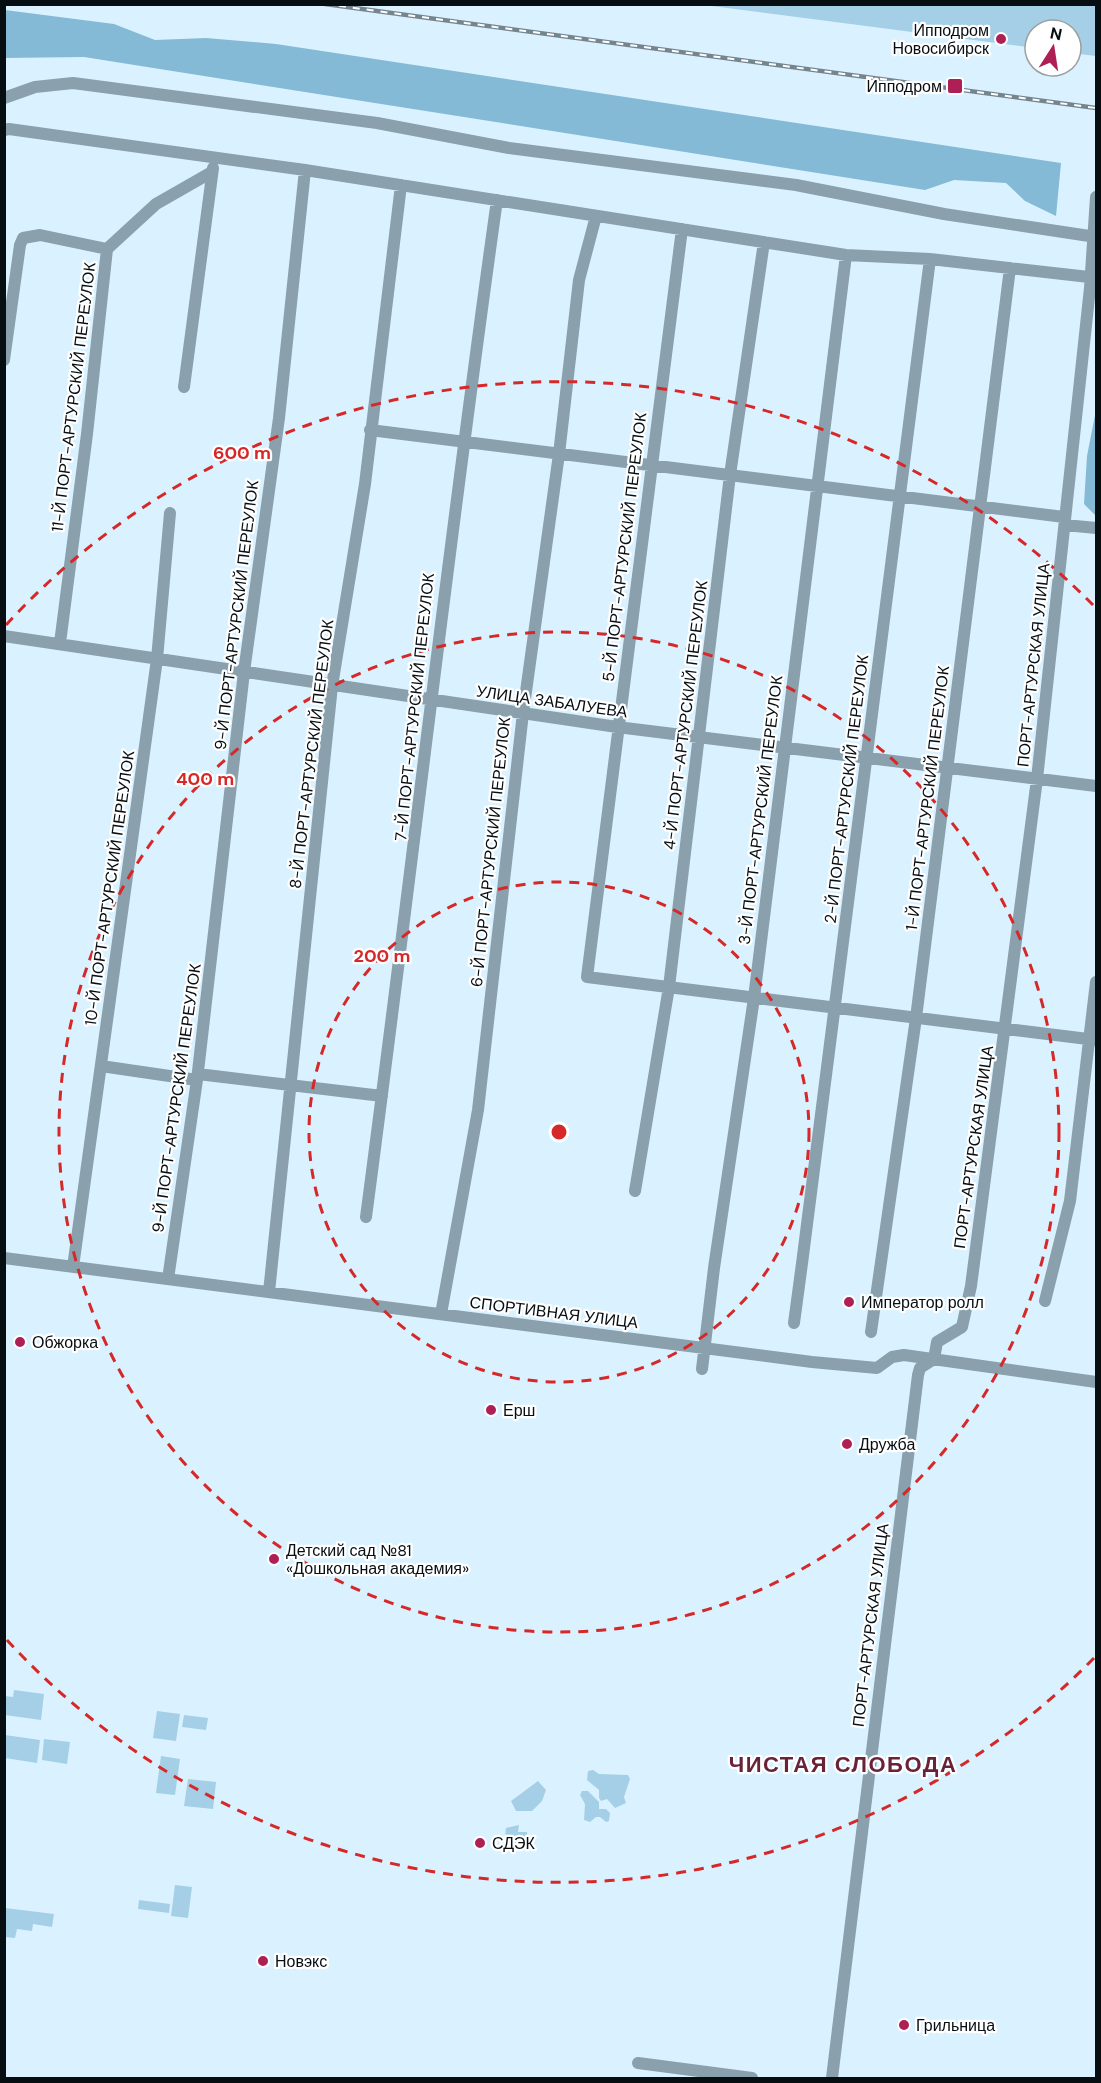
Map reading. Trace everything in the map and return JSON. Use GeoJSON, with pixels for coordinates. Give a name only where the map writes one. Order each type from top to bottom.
{"type":"FeatureCollection","features":[{"type":"Feature","properties":{"kind":"street"},"geometry":{"type":"LineString","coordinates":[[4,98],[35,87],[74,82],[377,123],[521,149],[796,185],[944,214],[1095,236]]}},
{"type":"Feature","properties":{"kind":"street"},"geometry":{"type":"LineString","coordinates":[[4,130],[305,170],[846,255],[930,259],[1089,277]]}},
{"type":"Feature","properties":{"kind":"street"},"geometry":{"type":"LineString","coordinates":[[184,387],[214,158]]}},
{"type":"Feature","properties":{"kind":"street","name":"9-Й ПОРТ-АРТУРСКИЙ ПЕРЕУЛОК"},"geometry":{"type":"LineString","coordinates":[[168,1279],[197,1077],[243,672],[279,418],[305,170]]}},
{"type":"Feature","properties":{"kind":"street","name":"11-Й ПОРТ-АРТУРСКИЙ ПЕРЕУЛОК"},"geometry":{"type":"LineString","coordinates":[[60,643],[87,434],[107,249],[156,204],[212,172]]}},
{"type":"Feature","properties":{"kind":"street","name":"8-Й ПОРТ-АРТУРСКИЙ ПЕРЕУЛОК"},"geometry":{"type":"LineString","coordinates":[[269,1292],[332,686],[363,495],[401,185]]}},
{"type":"Feature","properties":{"kind":"street","name":"ПОРТ-АРТУРСКАЯ УЛИЦА"},"geometry":{"type":"LineString","coordinates":[[832,2079],[917,1385],[920,1368],[934,1359],[937,1342],[962,1327],[969,1296],[1037,779],[1095,236],[1096,197]]}},
{"type":"Feature","properties":{"kind":"street","name":"7-Й ПОРТ-АРТУРСКИЙ ПЕРЕУЛОК"},"geometry":{"type":"LineString","coordinates":[[366,1217],[412,870],[429,701],[497,200]]}},
{"type":"Feature","properties":{"kind":"street","name":"6-Й ПОРТ-АРТУРСКИЙ ПЕРЕУЛОК"},"geometry":{"type":"LineString","coordinates":[[441,1314],[478,1110],[523,713],[559,454],[579,280],[596,216]]}},
{"type":"Feature","properties":{"kind":"street","name":"5-Й ПОРТ-АРТУРСКИЙ ПЕРЕУЛОК"},"geometry":{"type":"LineString","coordinates":[[669,987],[587,977],[682,229]]}},
{"type":"Feature","properties":{"kind":"street"},"geometry":{"type":"LineString","coordinates":[[4,360],[20,245],[23,238],[40,235],[107,249]]}},
{"type":"Feature","properties":{"kind":"street","name":"4-Й ПОРТ-АРТУРСКИЙ ПЕРЕУЛОК"},"geometry":{"type":"LineString","coordinates":[[635,1191],[669,987],[730,475],[764,242]]}},
{"type":"Feature","properties":{"kind":"street","name":"3-Й ПОРТ-АРТУРСКИЙ ПЕРЕУЛОК"},"geometry":{"type":"LineString","coordinates":[[702,1369],[754,998],[846,255]]}},
{"type":"Feature","properties":{"kind":"street","name":"2-Й ПОРТ-АРТУРСКИЙ ПЕРЕУЛОК"},"geometry":{"type":"LineString","coordinates":[[795,1323],[837,1008],[898,496],[930,259]]}},
{"type":"Feature","properties":{"kind":"street","name":"1-Й ПОРТ-АРТУРСКИЙ ПЕРЕУЛОК"},"geometry":{"type":"LineString","coordinates":[[871,1332],[916,1018],[1010,268]]}},
{"type":"Feature","properties":{"kind":"street"},"geometry":{"type":"LineString","coordinates":[[370,430],[980,507],[1096,528]]}},
{"type":"Feature","properties":{"kind":"street","name":"10-Й ПОРТ-АРТУРСКИЙ ПЕРЕУЛОК"},"geometry":{"type":"LineString","coordinates":[[73,1267],[157,659],[170,513]]}},
{"type":"Feature","properties":{"kind":"street","name":"УЛИЦА ЗАБАЛУЕВА"},"geometry":{"type":"LineString","coordinates":[[4,636],[617,728],[1096,786]]}},
{"type":"Feature","properties":{"kind":"street"},"geometry":{"type":"LineString","coordinates":[[1045,1301],[1070,1201],[1093,1039],[1096,982]]}},
{"type":"Feature","properties":{"kind":"street"},"geometry":{"type":"LineString","coordinates":[[669,987],[1093,1039]]}},
{"type":"Feature","properties":{"kind":"street"},"geometry":{"type":"LineString","coordinates":[[101,1066],[382,1096]]}},
{"type":"Feature","properties":{"kind":"street","name":"СПОРТИВНАЯ УЛИЦА"},"geometry":{"type":"LineString","coordinates":[[4,1258],[877,1368],[892,1357],[904,1355],[1096,1382]]}},
{"type":"Feature","properties":{"kind":"street"},"geometry":{"type":"LineString","coordinates":[[638,2063],[752,2079]]}},
{"type":"Feature","properties":{"kind":"shaded area","name":"Ипподром Новосибирск"},"geometry":{"type":"Polygon","coordinates":[[[704,5],[1096,5],[1096,56],[1083,54],[1083,18],[1023,18],[1023,46],[704,5]]]}},
{"type":"Feature","properties":{"kind":"shaded area"},"geometry":{"type":"Polygon","coordinates":[[[5,10],[114,24],[155,40],[206,38],[276,44],[1061,163],[1056,216],[1025,201],[1006,183],[954,180],[925,190],[84,57],[5,58],[5,10]]]}},
{"type":"Feature","properties":{"kind":"shaded area"},"geometry":{"type":"Polygon","coordinates":[[[1096,410],[1096,516],[1084,504],[1087,456],[1096,410]]]}},
{"type":"Feature","properties":{"kind":"shaded area"},"geometry":{"type":"Polygon","coordinates":[[[14,1690],[44,1694],[41,1720],[5,1715],[5,1696],[13,1697],[14,1690]]]}},
{"type":"Feature","properties":{"kind":"shaded area"},"geometry":{"type":"Polygon","coordinates":[[[157,1711],[180,1714],[176,1741],[153,1738],[157,1711]]]}},
{"type":"Feature","properties":{"kind":"shaded area"},"geometry":{"type":"Polygon","coordinates":[[[184,1715],[208,1718],[206,1730],[182,1727],[184,1715]]]}},
{"type":"Feature","properties":{"kind":"shaded area"},"geometry":{"type":"Polygon","coordinates":[[[5,1735],[40,1740],[37,1763],[5,1758],[5,1735]]]}},
{"type":"Feature","properties":{"kind":"shaded area"},"geometry":{"type":"Polygon","coordinates":[[[44,1739],[70,1742],[67,1764],[42,1760],[44,1739]]]}},
{"type":"Feature","properties":{"kind":"shaded area"},"geometry":{"type":"Polygon","coordinates":[[[161,1756],[180,1759],[175,1795],[156,1793],[161,1756]]]}},
{"type":"Feature","properties":{"kind":"shaded area"},"geometry":{"type":"Polygon","coordinates":[[[593,1770],[599,1774],[628,1775],[630,1779],[624,1797],[626,1803],[615,1808],[607,1799],[601,1801],[599,1790],[587,1780],[588,1771],[593,1770]]]}},
{"type":"Feature","properties":{"kind":"shaded area"},"geometry":{"type":"Polygon","coordinates":[[[188,1779],[216,1782],[213,1809],[184,1806],[188,1779]]]}},
{"type":"Feature","properties":{"kind":"shaded area"},"geometry":{"type":"Polygon","coordinates":[[[538,1781],[546,1790],[542,1801],[532,1811],[516,1811],[511,1801],[538,1781]]]}},
{"type":"Feature","properties":{"kind":"shaded area"},"geometry":{"type":"Polygon","coordinates":[[[582,1791],[588,1791],[599,1802],[599,1809],[606,1809],[610,1813],[609,1821],[606,1822],[600,1817],[590,1822],[584,1820],[585,1804],[580,1795],[582,1791]]]}},
{"type":"Feature","properties":{"kind":"shaded area"},"geometry":{"type":"Polygon","coordinates":[[[519,1825],[518,1832],[527,1832],[527,1841],[515,1852],[507,1841],[506,1828],[519,1825]]]}},
{"type":"Feature","properties":{"kind":"shaded area"},"geometry":{"type":"Polygon","coordinates":[[[175,1885],[192,1887],[188,1918],[171,1916],[175,1885]]]}},
{"type":"Feature","properties":{"kind":"shaded area"},"geometry":{"type":"Polygon","coordinates":[[[139,1900],[170,1904],[169,1913],[138,1909],[139,1900]]]}},
{"type":"Feature","properties":{"kind":"shaded area"},"geometry":{"type":"Polygon","coordinates":[[[5,1908],[54,1914],[52,1927],[33,1924],[32,1931],[17,1929],[15,1938],[5,1937],[5,1908]]]}},
{"type":"Feature","properties":{"kind":"railway"},"geometry":{"type":"LineString","coordinates":[[325,4],[1096,108]]}},
{"type":"Feature","properties":{"kind":"place","name":"Ипподром Новосибирск"},"geometry":{"type":"Point","coordinates":[1001,39]}},
{"type":"Feature","properties":{"kind":"place","name":"Ипподром"},"geometry":{"type":"Point","coordinates":[955,86]}},
{"type":"Feature","properties":{"kind":"place","name":"Император ролл"},"geometry":{"type":"Point","coordinates":[849,1302]}},
{"type":"Feature","properties":{"kind":"place","name":"Обжорка"},"geometry":{"type":"Point","coordinates":[20,1342]}},
{"type":"Feature","properties":{"kind":"place","name":"Ерш"},"geometry":{"type":"Point","coordinates":[491,1410]}},
{"type":"Feature","properties":{"kind":"place","name":"Дружба"},"geometry":{"type":"Point","coordinates":[847,1444]}},
{"type":"Feature","properties":{"kind":"place","name":"Детский сад №81 «Дошкольная академия»"},"geometry":{"type":"Point","coordinates":[274,1559]}},
{"type":"Feature","properties":{"kind":"place","name":"СДЭК"},"geometry":{"type":"Point","coordinates":[480,1843]}},
{"type":"Feature","properties":{"kind":"place","name":"Новэкс"},"geometry":{"type":"Point","coordinates":[263,1961]}},
{"type":"Feature","properties":{"kind":"place","name":"Грильница"},"geometry":{"type":"Point","coordinates":[904,2025]}},
{"type":"Feature","properties":{"kind":"district","name":"ЧИСТАЯ СЛОБОДА"},"geometry":{"type":"Point","coordinates":[843,1764]}}]}
